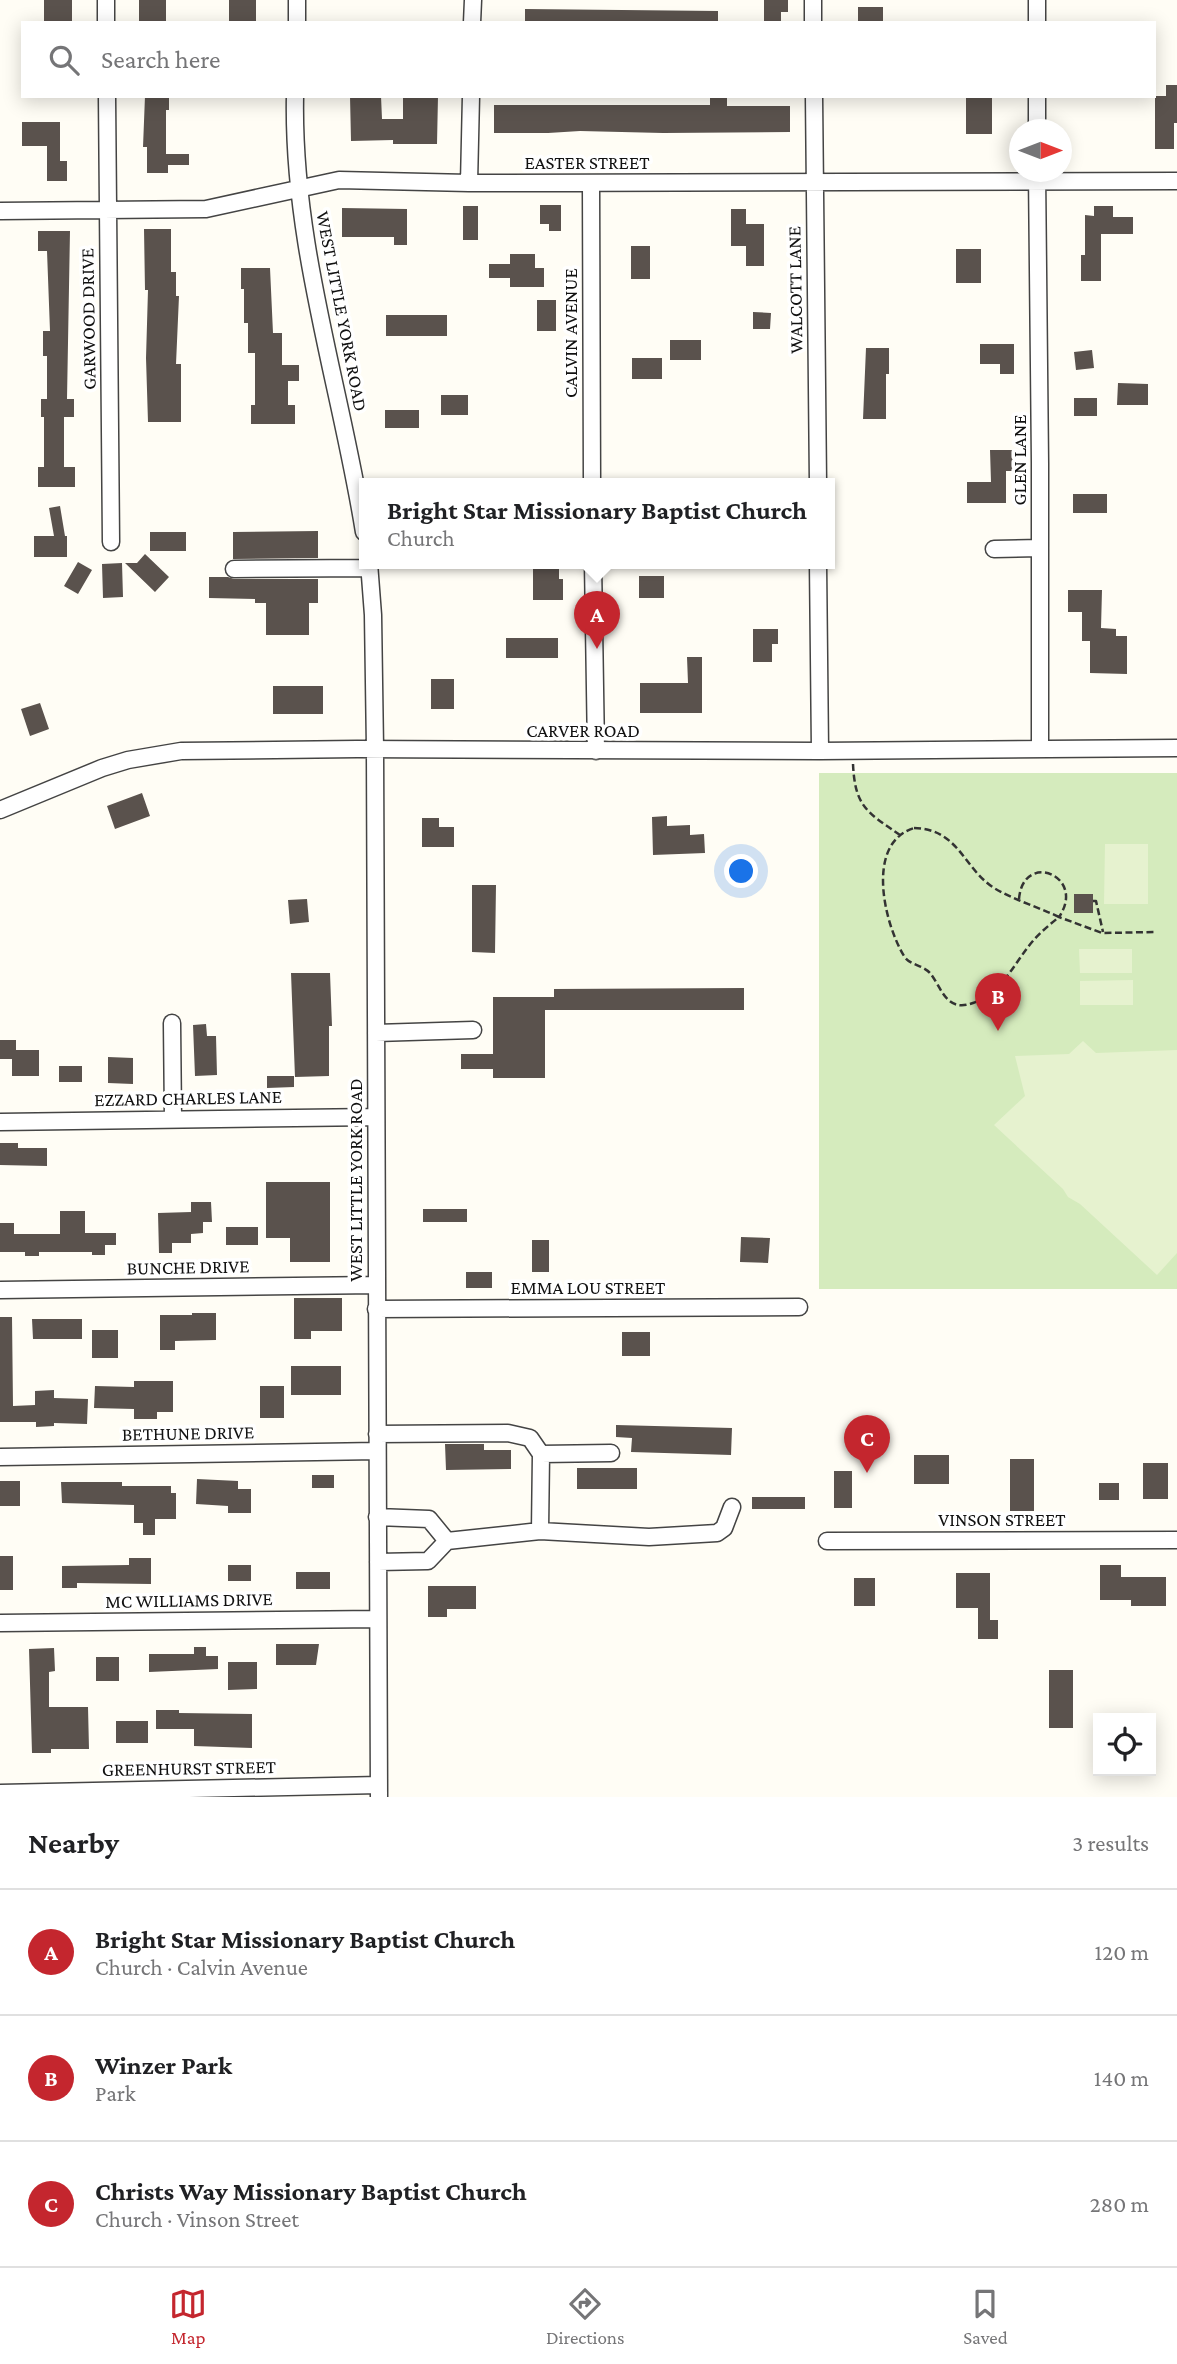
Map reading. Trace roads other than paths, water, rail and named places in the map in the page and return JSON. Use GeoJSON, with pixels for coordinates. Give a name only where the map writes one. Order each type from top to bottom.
{"type":"FeatureCollection","features":[{"type":"Feature","properties":{"kind":"street"},"geometry":{"type":"LineString","coordinates":[[106,0],[106,21]]}},
{"type":"Feature","properties":{"kind":"street"},"geometry":{"type":"LineString","coordinates":[[297,0],[297,21]]}},
{"type":"Feature","properties":{"kind":"street"},"geometry":{"type":"LineString","coordinates":[[472,21],[473,0]]}},
{"type":"Feature","properties":{"kind":"street"},"geometry":{"type":"LineString","coordinates":[[813,0],[813,21]]}},
{"type":"Feature","properties":{"kind":"street"},"geometry":{"type":"LineString","coordinates":[[1037,0],[1037,21]]}},
{"type":"Feature","properties":{"kind":"street","name":"GARWOOD DRIVE"},"geometry":{"type":"LineString","coordinates":[[107,98],[111,542]]}},
{"type":"Feature","properties":{"kind":"street","name":"WEST LITTLE YORK ROAD"},"geometry":{"type":"LineString","coordinates":[[295,98],[298,187],[306,243],[359,507]]}},
{"type":"Feature","properties":{"kind":"street"},"geometry":{"type":"LineString","coordinates":[[469,183],[471,98]]}},
{"type":"Feature","properties":{"kind":"street","name":"WALCOTT LANE"},"geometry":{"type":"LineString","coordinates":[[814,98],[818,478]]}},
{"type":"Feature","properties":{"kind":"street"},"geometry":{"type":"LineString","coordinates":[[1037,98],[1037,119]]}},
{"type":"Feature","properties":{"kind":"street","name":"EASTER STREET"},"geometry":{"type":"LineString","coordinates":[[0,211],[206,209],[339,180],[591,183],[1009,178]]}},
{"type":"Feature","properties":{"kind":"street","name":"EASTER STREET"},"geometry":{"type":"LineString","coordinates":[[1072,178],[1177,181]]}},
{"type":"Feature","properties":{"kind":"street","name":"GLEN LANE"},"geometry":{"type":"LineString","coordinates":[[1037,182],[1040,749]]}},
{"type":"Feature","properties":{"kind":"street","name":"CALVIN AVENUE"},"geometry":{"type":"LineString","coordinates":[[591,183],[592,478]]}},
{"type":"Feature","properties":{"kind":"street"},"geometry":{"type":"LineString","coordinates":[[994,549],[1040,548]]}},
{"type":"Feature","properties":{"kind":"street"},"geometry":{"type":"LineString","coordinates":[[234,569],[359,566]]}},
{"type":"Feature","properties":{"kind":"street","name":"WEST LITTLE YORK ROAD"},"geometry":{"type":"LineString","coordinates":[[369,569],[373,615],[375,749],[379,1791]]}},
{"type":"Feature","properties":{"kind":"street"},"geometry":{"type":"LineString","coordinates":[[593,569],[596,751]]}},
{"type":"Feature","properties":{"kind":"street"},"geometry":{"type":"LineString","coordinates":[[818,569],[820,751]]}},
{"type":"Feature","properties":{"kind":"street","name":"CARVER ROAD"},"geometry":{"type":"LineString","coordinates":[[0,810],[102,768],[154,755],[214,750],[853,751],[1177,748]]}},
{"type":"Feature","properties":{"kind":"street"},"geometry":{"type":"LineString","coordinates":[[172,1023],[173,1119]]}},
{"type":"Feature","properties":{"kind":"street"},"geometry":{"type":"LineString","coordinates":[[376,1033],[473,1030]]}},
{"type":"Feature","properties":{"kind":"street","name":"EZZARD CHARLES LANE"},"geometry":{"type":"LineString","coordinates":[[0,1122],[376,1117]]}},
{"type":"Feature","properties":{"kind":"street","name":"BUNCHE DRIVE"},"geometry":{"type":"LineString","coordinates":[[0,1290],[376,1285]]}},
{"type":"Feature","properties":{"kind":"street","name":"EMMA LOU STREET"},"geometry":{"type":"LineString","coordinates":[[376,1309],[799,1307]]}},
{"type":"Feature","properties":{"kind":"street"},"geometry":{"type":"LineString","coordinates":[[377,1434],[508,1433],[530,1438],[541,1454],[540,1531]]}},
{"type":"Feature","properties":{"kind":"street","name":"BETHUNE DRIVE"},"geometry":{"type":"LineString","coordinates":[[0,1457],[377,1451]]}},
{"type":"Feature","properties":{"kind":"street"},"geometry":{"type":"LineString","coordinates":[[541,1454],[611,1453]]}},
{"type":"Feature","properties":{"kind":"street"},"geometry":{"type":"LineString","coordinates":[[378,1562],[428,1560],[447,1541],[540,1531],[649,1537],[717,1534],[724,1528],[732,1507]]}},
{"type":"Feature","properties":{"kind":"street"},"geometry":{"type":"LineString","coordinates":[[377,1517],[429,1519],[447,1541]]}},
{"type":"Feature","properties":{"kind":"street","name":"VINSON STREET"},"geometry":{"type":"LineString","coordinates":[[827,1541],[1177,1540]]}},
{"type":"Feature","properties":{"kind":"street","name":"MC WILLIAMS DRIVE"},"geometry":{"type":"LineString","coordinates":[[0,1623],[378,1619]]}},
{"type":"Feature","properties":{"kind":"street","name":"GREENHURST STREET"},"geometry":{"type":"LineString","coordinates":[[0,1793],[379,1791]]}},
{"type":"Feature","properties":{"kind":"place","name":"Bright Star Missionary Baptist Church"},"geometry":{"type":"Point","coordinates":[597,649]}},
{"type":"Feature","properties":{"kind":"place","name":"Winzer Park"},"geometry":{"type":"Point","coordinates":[998,1031]}},
{"type":"Feature","properties":{"kind":"place","name":"Christs Way Missionary Baptist Church"},"geometry":{"type":"Point","coordinates":[867,1473]}}]}
